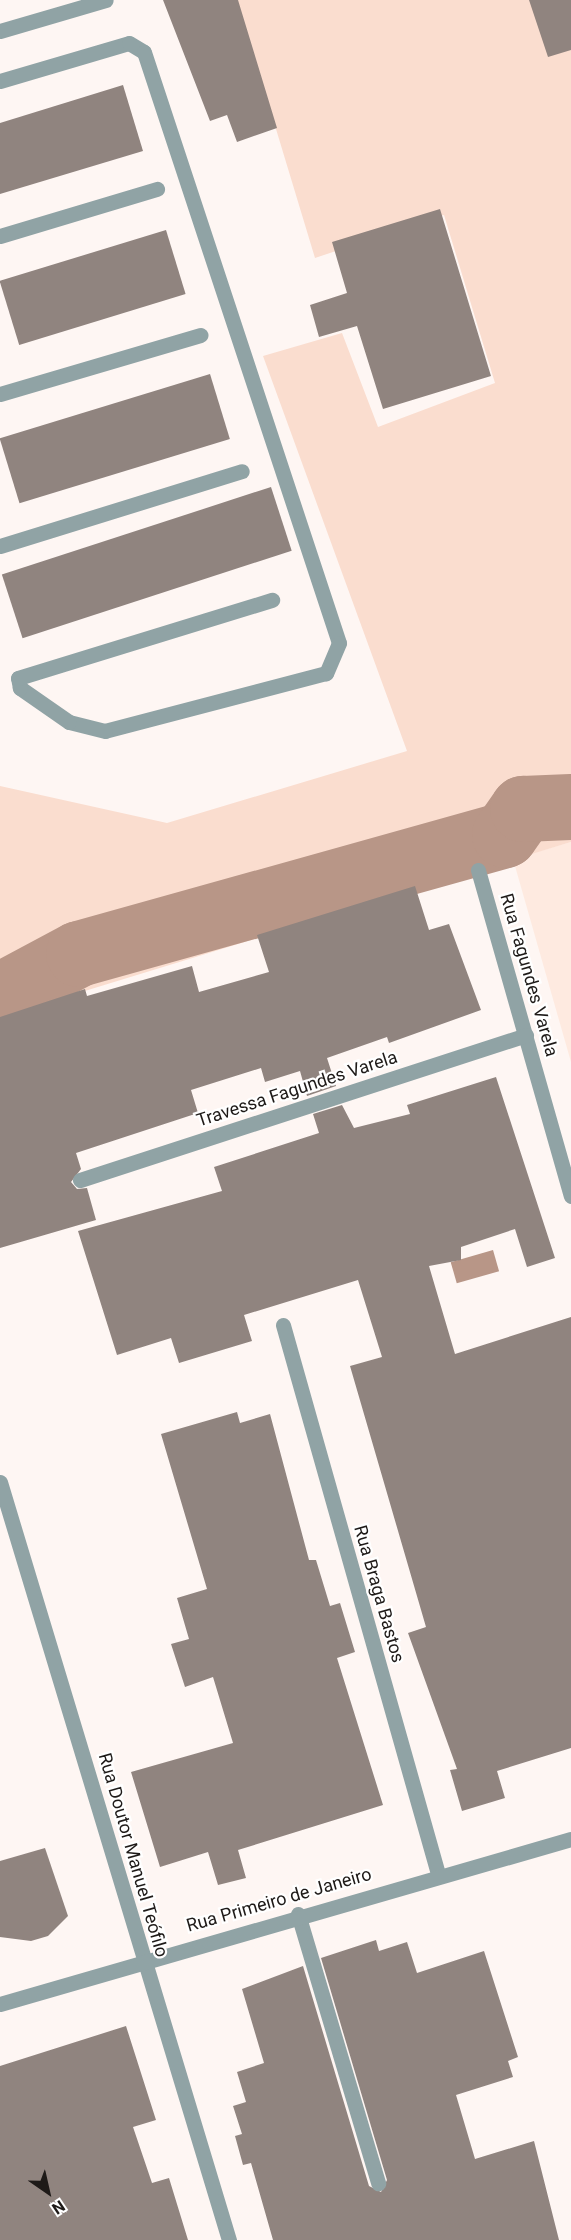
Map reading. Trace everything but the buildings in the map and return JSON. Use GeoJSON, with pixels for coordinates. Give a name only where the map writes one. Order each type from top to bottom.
{"type":"FeatureCollection","features":[{"type":"Feature","properties":{"kind":"street"},"geometry":{"type":"LineString","coordinates":[[0,31],[106,0]]}},
{"type":"Feature","properties":{"kind":"street"},"geometry":{"type":"LineString","coordinates":[[0,81],[129,43],[144,52],[339,643],[326,673],[105,731],[69,722],[20,688],[18,678],[272,600]]}},
{"type":"Feature","properties":{"kind":"street"},"geometry":{"type":"LineString","coordinates":[[0,236],[157,189]]}},
{"type":"Feature","properties":{"kind":"street"},"geometry":{"type":"LineString","coordinates":[[0,394],[200,335]]}},
{"type":"Feature","properties":{"kind":"street"},"geometry":{"type":"LineString","coordinates":[[0,546],[242,471]]}},
{"type":"Feature","properties":{"kind":"street","name":"Rua Fagundes Varela"},"geometry":{"type":"LineString","coordinates":[[478,870],[571,1196]]}},
{"type":"Feature","properties":{"kind":"street","name":"Travessa Fagundes Varela"},"geometry":{"type":"LineString","coordinates":[[80,1180],[526,1035]]}},
{"type":"Feature","properties":{"kind":"street","name":"Rua Braga Bastos"},"geometry":{"type":"LineString","coordinates":[[283,1325],[438,1874]]}},
{"type":"Feature","properties":{"kind":"street","name":"Rua Doutor Manuel Teófilo"},"geometry":{"type":"LineString","coordinates":[[0,1482],[229,2240]]}},
{"type":"Feature","properties":{"kind":"street","name":"Rua Primeiro de Janeiro"},"geometry":{"type":"LineString","coordinates":[[0,2004],[298,1914],[571,1839]]}},
{"type":"Feature","properties":{"kind":"street"},"geometry":{"type":"LineString","coordinates":[[298,1914],[378,2183]]}},
{"type":"Feature","properties":{"kind":"shaded area"},"geometry":{"type":"Polygon","coordinates":[[[237,0],[571,0],[571,842],[0,1017],[0,786],[167,823],[407,751],[263,356],[342,333],[378,427],[495,383],[444,215],[315,258],[237,0]]]}},
{"type":"Feature","properties":{"kind":"shaded area"},"geometry":{"type":"Polygon","coordinates":[[[571,842],[571,1062],[513,859],[571,842]]]}},
{"type":"Feature","properties":{"kind":"shaded area"},"geometry":{"type":"Polygon","coordinates":[[[493,1250],[499,1271],[457,1283],[451,1262],[493,1250]]]}},
{"type":"Feature","properties":{"kind":"waterway"},"geometry":{"type":"LineString","coordinates":[[0,996],[79,954],[505,835],[523,809],[571,807]]}}]}
